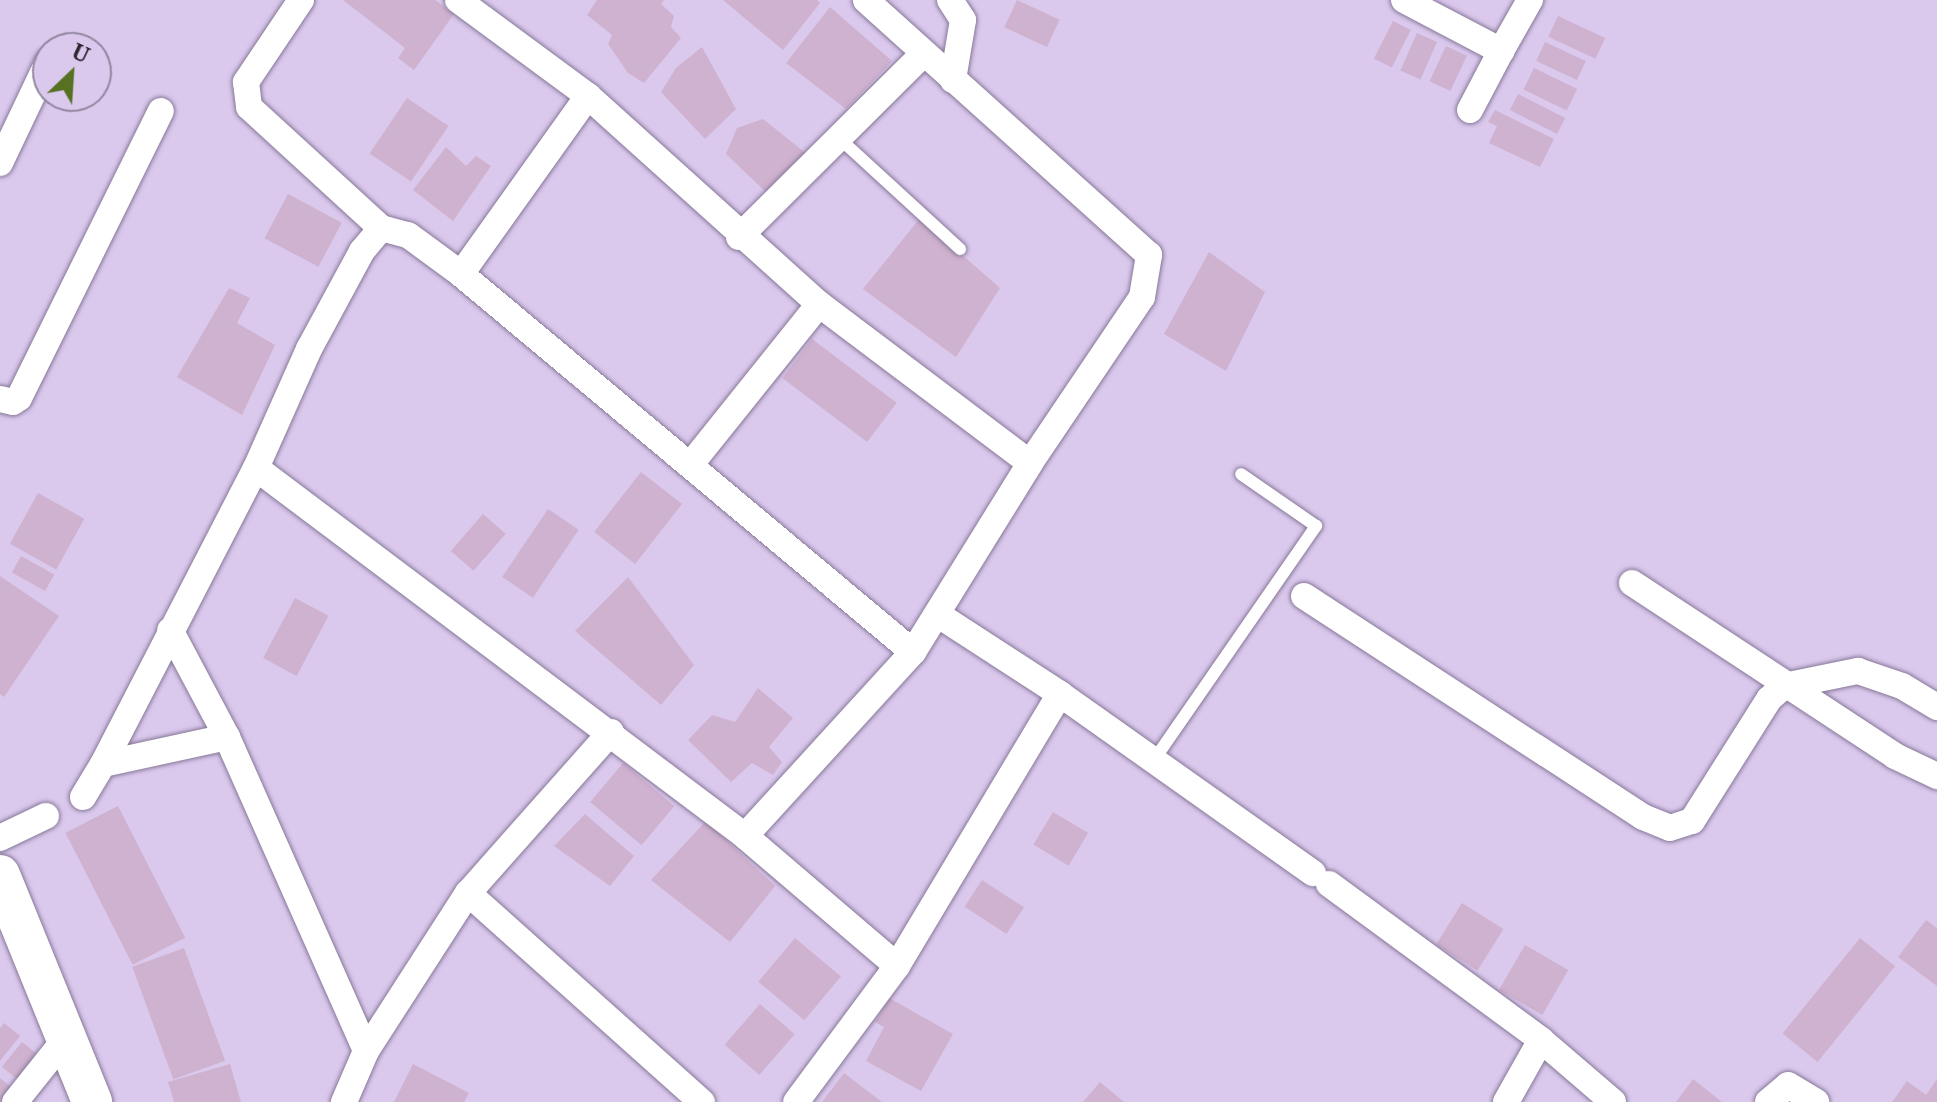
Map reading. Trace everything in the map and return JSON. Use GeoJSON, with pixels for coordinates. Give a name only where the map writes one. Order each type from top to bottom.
{"type":"FeatureCollection","features":[{"type":"Feature","properties":{"kind":"main road"},"geometry":{"type":"LineString","coordinates":[[0,875],[92,1102]]}},
{"type":"Feature","properties":{"kind":"street"},"geometry":{"type":"LineString","coordinates":[[301,0],[246,82],[249,107],[381,228],[408,235],[461,274],[913,652]]}},
{"type":"Feature","properties":{"kind":"street"},"geometry":{"type":"LineString","coordinates":[[458,0],[588,96],[739,237],[819,304],[1030,463]]}},
{"type":"Feature","properties":{"kind":"street"},"geometry":{"type":"LineString","coordinates":[[745,836],[913,652],[940,616],[1030,463],[1142,297],[1149,255],[866,0]]}},
{"type":"Feature","properties":{"kind":"street"},"geometry":{"type":"LineString","coordinates":[[1404,0],[1501,51]]}},
{"type":"Feature","properties":{"kind":"street"},"geometry":{"type":"LineString","coordinates":[[1470,110],[1530,0]]}},
{"type":"Feature","properties":{"kind":"street"},"geometry":{"type":"LineString","coordinates":[[953,80],[963,7]]}},
{"type":"Feature","properties":{"kind":"street"},"geometry":{"type":"LineString","coordinates":[[739,237],[924,53]]}},
{"type":"Feature","properties":{"kind":"street"},"geometry":{"type":"LineString","coordinates":[[0,163],[32,95]]}},
{"type":"Feature","properties":{"kind":"street"},"geometry":{"type":"LineString","coordinates":[[461,274],[588,96]]}},
{"type":"Feature","properties":{"kind":"street"},"geometry":{"type":"LineString","coordinates":[[0,399],[13,402],[19,398],[161,111]]}},
{"type":"Feature","properties":{"kind":"street"},"geometry":{"type":"LineString","coordinates":[[83,797],[256,468],[309,349],[362,251],[381,228]]}},
{"type":"Feature","properties":{"kind":"street"},"geometry":{"type":"LineString","coordinates":[[691,464],[819,304]]}},
{"type":"Feature","properties":{"kind":"street"},"geometry":{"type":"LineString","coordinates":[[256,468],[611,732],[745,836],[897,966]]}},
{"type":"Feature","properties":{"kind":"street"},"geometry":{"type":"LineString","coordinates":[[1632,583],[1784,686],[1895,756],[1937,776]]}},
{"type":"Feature","properties":{"kind":"street"},"geometry":{"type":"LineString","coordinates":[[1304,596],[1643,817],[1670,828],[1692,821],[1769,699],[1784,686],[1858,671],[1902,686],[1937,707]]}},
{"type":"Feature","properties":{"kind":"street"},"geometry":{"type":"LineString","coordinates":[[940,616],[1060,694],[1321,878],[1541,1040],[1613,1102]]}},
{"type":"Feature","properties":{"kind":"street"},"geometry":{"type":"LineString","coordinates":[[170,630],[227,737],[366,1051]]}},
{"type":"Feature","properties":{"kind":"street"},"geometry":{"type":"LineString","coordinates":[[796,1102],[897,966],[1060,694]]}},
{"type":"Feature","properties":{"kind":"street"},"geometry":{"type":"LineString","coordinates":[[344,1102],[366,1051],[468,893],[611,732]]}},
{"type":"Feature","properties":{"kind":"street"},"geometry":{"type":"LineString","coordinates":[[103,764],[227,737]]}},
{"type":"Feature","properties":{"kind":"street"},"geometry":{"type":"LineString","coordinates":[[0,838],[46,816]]}},
{"type":"Feature","properties":{"kind":"street"},"geometry":{"type":"LineString","coordinates":[[468,893],[684,1097]]}},
{"type":"Feature","properties":{"kind":"street"},"geometry":{"type":"LineString","coordinates":[[15,1102],[66,1038]]}},
{"type":"Feature","properties":{"kind":"street"},"geometry":{"type":"LineString","coordinates":[[1506,1102],[1541,1040]]}},
{"type":"Feature","properties":{"kind":"street"},"geometry":{"type":"LineString","coordinates":[[1768,1102],[1788,1085],[1816,1102]]}},
{"type":"Feature","properties":{"kind":"lane"},"geometry":{"type":"LineString","coordinates":[[840,139],[960,249]]}},
{"type":"Feature","properties":{"kind":"lane"},"geometry":{"type":"LineString","coordinates":[[1154,760],[1316,526],[1241,474]]}},
{"type":"Feature","properties":{"kind":"building"},"geometry":{"type":"Polygon","coordinates":[[[343,0],[435,0],[454,14],[414,70],[398,58],[405,48],[343,0]]]}},
{"type":"Feature","properties":{"kind":"building"},"geometry":{"type":"Polygon","coordinates":[[[597,0],[664,0],[661,4],[674,16],[671,27],[681,38],[644,83],[628,73],[608,44],[612,35],[587,15],[597,0]]]}},
{"type":"Feature","properties":{"kind":"building"},"geometry":{"type":"Polygon","coordinates":[[[723,0],[817,0],[820,3],[783,50],[723,0]]]}},
{"type":"Feature","properties":{"kind":"building"},"geometry":{"type":"Polygon","coordinates":[[[1017,0],[1060,20],[1047,47],[1004,27],[1017,0]]]}},
{"type":"Feature","properties":{"kind":"building"},"geometry":{"type":"Polygon","coordinates":[[[830,7],[892,61],[846,109],[786,63],[830,7]]]}},
{"type":"Feature","properties":{"kind":"building"},"geometry":{"type":"Polygon","coordinates":[[[1558,16],[1605,38],[1595,59],[1548,37],[1558,16]]]}},
{"type":"Feature","properties":{"kind":"building"},"geometry":{"type":"Polygon","coordinates":[[[1393,21],[1411,30],[1392,68],[1374,58],[1393,21]]]}},
{"type":"Feature","properties":{"kind":"building"},"geometry":{"type":"Polygon","coordinates":[[[1417,33],[1437,42],[1420,79],[1400,70],[1417,33]]]}},
{"type":"Feature","properties":{"kind":"building"},"geometry":{"type":"Polygon","coordinates":[[[1545,42],[1586,61],[1577,80],[1536,61],[1545,42]]]}},
{"type":"Feature","properties":{"kind":"building"},"geometry":{"type":"Polygon","coordinates":[[[1446,46],[1467,56],[1450,91],[1430,81],[1446,46]]]}},
{"type":"Feature","properties":{"kind":"building"},"geometry":{"type":"Polygon","coordinates":[[[702,47],[736,109],[705,139],[661,92],[676,68],[702,47]]]}},
{"type":"Feature","properties":{"kind":"building"},"geometry":{"type":"Polygon","coordinates":[[[1534,68],[1577,89],[1567,111],[1523,90],[1534,68]]]}},
{"type":"Feature","properties":{"kind":"building"},"geometry":{"type":"Polygon","coordinates":[[[1518,94],[1565,118],[1557,134],[1510,110],[1518,94]]]}},
{"type":"Feature","properties":{"kind":"building"},"geometry":{"type":"Polygon","coordinates":[[[407,98],[448,126],[411,182],[370,154],[407,98]]]}},
{"type":"Feature","properties":{"kind":"building"},"geometry":{"type":"Polygon","coordinates":[[[1495,110],[1554,139],[1540,167],[1489,143],[1497,126],[1488,122],[1495,110]]]}},
{"type":"Feature","properties":{"kind":"building"},"geometry":{"type":"Polygon","coordinates":[[[763,119],[808,155],[769,195],[726,154],[737,128],[763,119]]]}},
{"type":"Feature","properties":{"kind":"building"},"geometry":{"type":"Polygon","coordinates":[[[446,147],[466,166],[476,156],[491,166],[453,221],[413,190],[446,147]]]}},
{"type":"Feature","properties":{"kind":"building"},"geometry":{"type":"Polygon","coordinates":[[[288,194],[342,223],[318,267],[265,238],[288,194]]]}},
{"type":"Feature","properties":{"kind":"building"},"geometry":{"type":"Polygon","coordinates":[[[920,218],[1000,288],[956,357],[863,289],[920,218]]]}},
{"type":"Feature","properties":{"kind":"building"},"geometry":{"type":"Polygon","coordinates":[[[1209,252],[1265,292],[1226,371],[1164,334],[1209,252]]]}},
{"type":"Feature","properties":{"kind":"building"},"geometry":{"type":"Polygon","coordinates":[[[229,288],[250,298],[237,323],[275,345],[242,415],[177,377],[229,288]]]}},
{"type":"Feature","properties":{"kind":"building"},"geometry":{"type":"Polygon","coordinates":[[[812,339],[897,403],[867,442],[783,378],[812,339]]]}},
{"type":"Feature","properties":{"kind":"building"},"geometry":{"type":"Polygon","coordinates":[[[641,472],[682,504],[635,564],[594,532],[641,472]]]}},
{"type":"Feature","properties":{"kind":"building"},"geometry":{"type":"Polygon","coordinates":[[[38,493],[84,519],[56,569],[10,544],[38,493]]]}},
{"type":"Feature","properties":{"kind":"building"},"geometry":{"type":"Polygon","coordinates":[[[548,509],[579,530],[533,598],[502,577],[548,509]]]}},
{"type":"Feature","properties":{"kind":"building"},"geometry":{"type":"Polygon","coordinates":[[[483,514],[506,534],[473,571],[451,551],[483,514]]]}},
{"type":"Feature","properties":{"kind":"building"},"geometry":{"type":"Polygon","coordinates":[[[21,556],[54,574],[45,591],[12,573],[21,556]]]}},
{"type":"Feature","properties":{"kind":"building"},"geometry":{"type":"Polygon","coordinates":[[[0,576],[59,616],[4,697],[0,694],[0,576]]]}},
{"type":"Feature","properties":{"kind":"building"},"geometry":{"type":"Polygon","coordinates":[[[628,577],[694,665],[661,705],[575,631],[628,577]]]}},
{"type":"Feature","properties":{"kind":"building"},"geometry":{"type":"Polygon","coordinates":[[[295,598],[329,616],[297,676],[263,658],[295,598]]]}},
{"type":"Feature","properties":{"kind":"building"},"geometry":{"type":"Polygon","coordinates":[[[758,688],[793,718],[769,747],[782,762],[773,775],[752,763],[731,782],[688,740],[712,715],[735,722],[758,688]]]}},
{"type":"Feature","properties":{"kind":"building"},"geometry":{"type":"Polygon","coordinates":[[[623,763],[674,806],[642,845],[590,802],[623,763]]]}},
{"type":"Feature","properties":{"kind":"building"},"geometry":{"type":"Polygon","coordinates":[[[118,806],[185,938],[133,965],[65,833],[118,806]]]}},
{"type":"Feature","properties":{"kind":"building"},"geometry":{"type":"Polygon","coordinates":[[[1053,812],[1088,833],[1069,866],[1033,845],[1053,812]]]}},
{"type":"Feature","properties":{"kind":"building"},"geometry":{"type":"Polygon","coordinates":[[[585,814],[634,856],[610,886],[554,846],[585,814]]]}},
{"type":"Feature","properties":{"kind":"building"},"geometry":{"type":"Polygon","coordinates":[[[706,821],[775,886],[730,942],[651,880],[706,821]]]}},
{"type":"Feature","properties":{"kind":"building"},"geometry":{"type":"Polygon","coordinates":[[[982,880],[1024,907],[1007,934],[965,907],[982,880]]]}},
{"type":"Feature","properties":{"kind":"building"},"geometry":{"type":"Polygon","coordinates":[[[1462,903],[1504,929],[1478,971],[1436,945],[1462,903]]]}},
{"type":"Feature","properties":{"kind":"building"},"geometry":{"type":"Polygon","coordinates":[[[1926,920],[1937,928],[1937,986],[1898,957],[1926,920]]]}},
{"type":"Feature","properties":{"kind":"building"},"geometry":{"type":"Polygon","coordinates":[[[795,938],[841,977],[804,1020],[758,982],[795,938]]]}},
{"type":"Feature","properties":{"kind":"building"},"geometry":{"type":"Polygon","coordinates":[[[1860,938],[1895,966],[1818,1062],[1783,1034],[1860,938]]]}},
{"type":"Feature","properties":{"kind":"building"},"geometry":{"type":"Polygon","coordinates":[[[1525,945],[1568,970],[1542,1015],[1499,990],[1525,945]]]}},
{"type":"Feature","properties":{"kind":"building"},"geometry":{"type":"Polygon","coordinates":[[[184,948],[225,1061],[173,1080],[132,967],[184,948]]]}},
{"type":"Feature","properties":{"kind":"building"},"geometry":{"type":"Polygon","coordinates":[[[889,998],[953,1034],[921,1091],[866,1061],[884,1027],[875,1022],[889,998]]]}},
{"type":"Feature","properties":{"kind":"building"},"geometry":{"type":"Polygon","coordinates":[[[760,1004],[795,1034],[759,1075],[725,1045],[760,1004]]]}},
{"type":"Feature","properties":{"kind":"building"},"geometry":{"type":"Polygon","coordinates":[[[4,1023],[20,1036],[0,1061],[0,1028],[4,1023]]]}},
{"type":"Feature","properties":{"kind":"building"},"geometry":{"type":"Polygon","coordinates":[[[22,1042],[44,1060],[24,1084],[2,1067],[22,1042]]]}},
{"type":"Feature","properties":{"kind":"building"},"geometry":{"type":"Polygon","coordinates":[[[230,1064],[241,1102],[174,1102],[168,1082],[230,1064]]]}},
{"type":"Feature","properties":{"kind":"building"},"geometry":{"type":"Polygon","coordinates":[[[413,1064],[469,1093],[464,1102],[394,1102],[413,1064]]]}},
{"type":"Feature","properties":{"kind":"building"},"geometry":{"type":"Polygon","coordinates":[[[844,1073],[882,1102],[822,1102],[844,1073]]]}},
{"type":"Feature","properties":{"kind":"building"},"geometry":{"type":"Polygon","coordinates":[[[0,1078],[12,1088],[0,1102],[0,1078]]]}},
{"type":"Feature","properties":{"kind":"building"},"geometry":{"type":"Polygon","coordinates":[[[1693,1079],[1722,1102],[1676,1102],[1693,1079]]]}},
{"type":"Feature","properties":{"kind":"building"},"geometry":{"type":"Polygon","coordinates":[[[1937,1079],[1937,1102],[1892,1102],[1907,1081],[1926,1095],[1937,1079]]]}},
{"type":"Feature","properties":{"kind":"building"},"geometry":{"type":"Polygon","coordinates":[[[1100,1082],[1124,1102],[1083,1102],[1100,1082]]]}}]}
